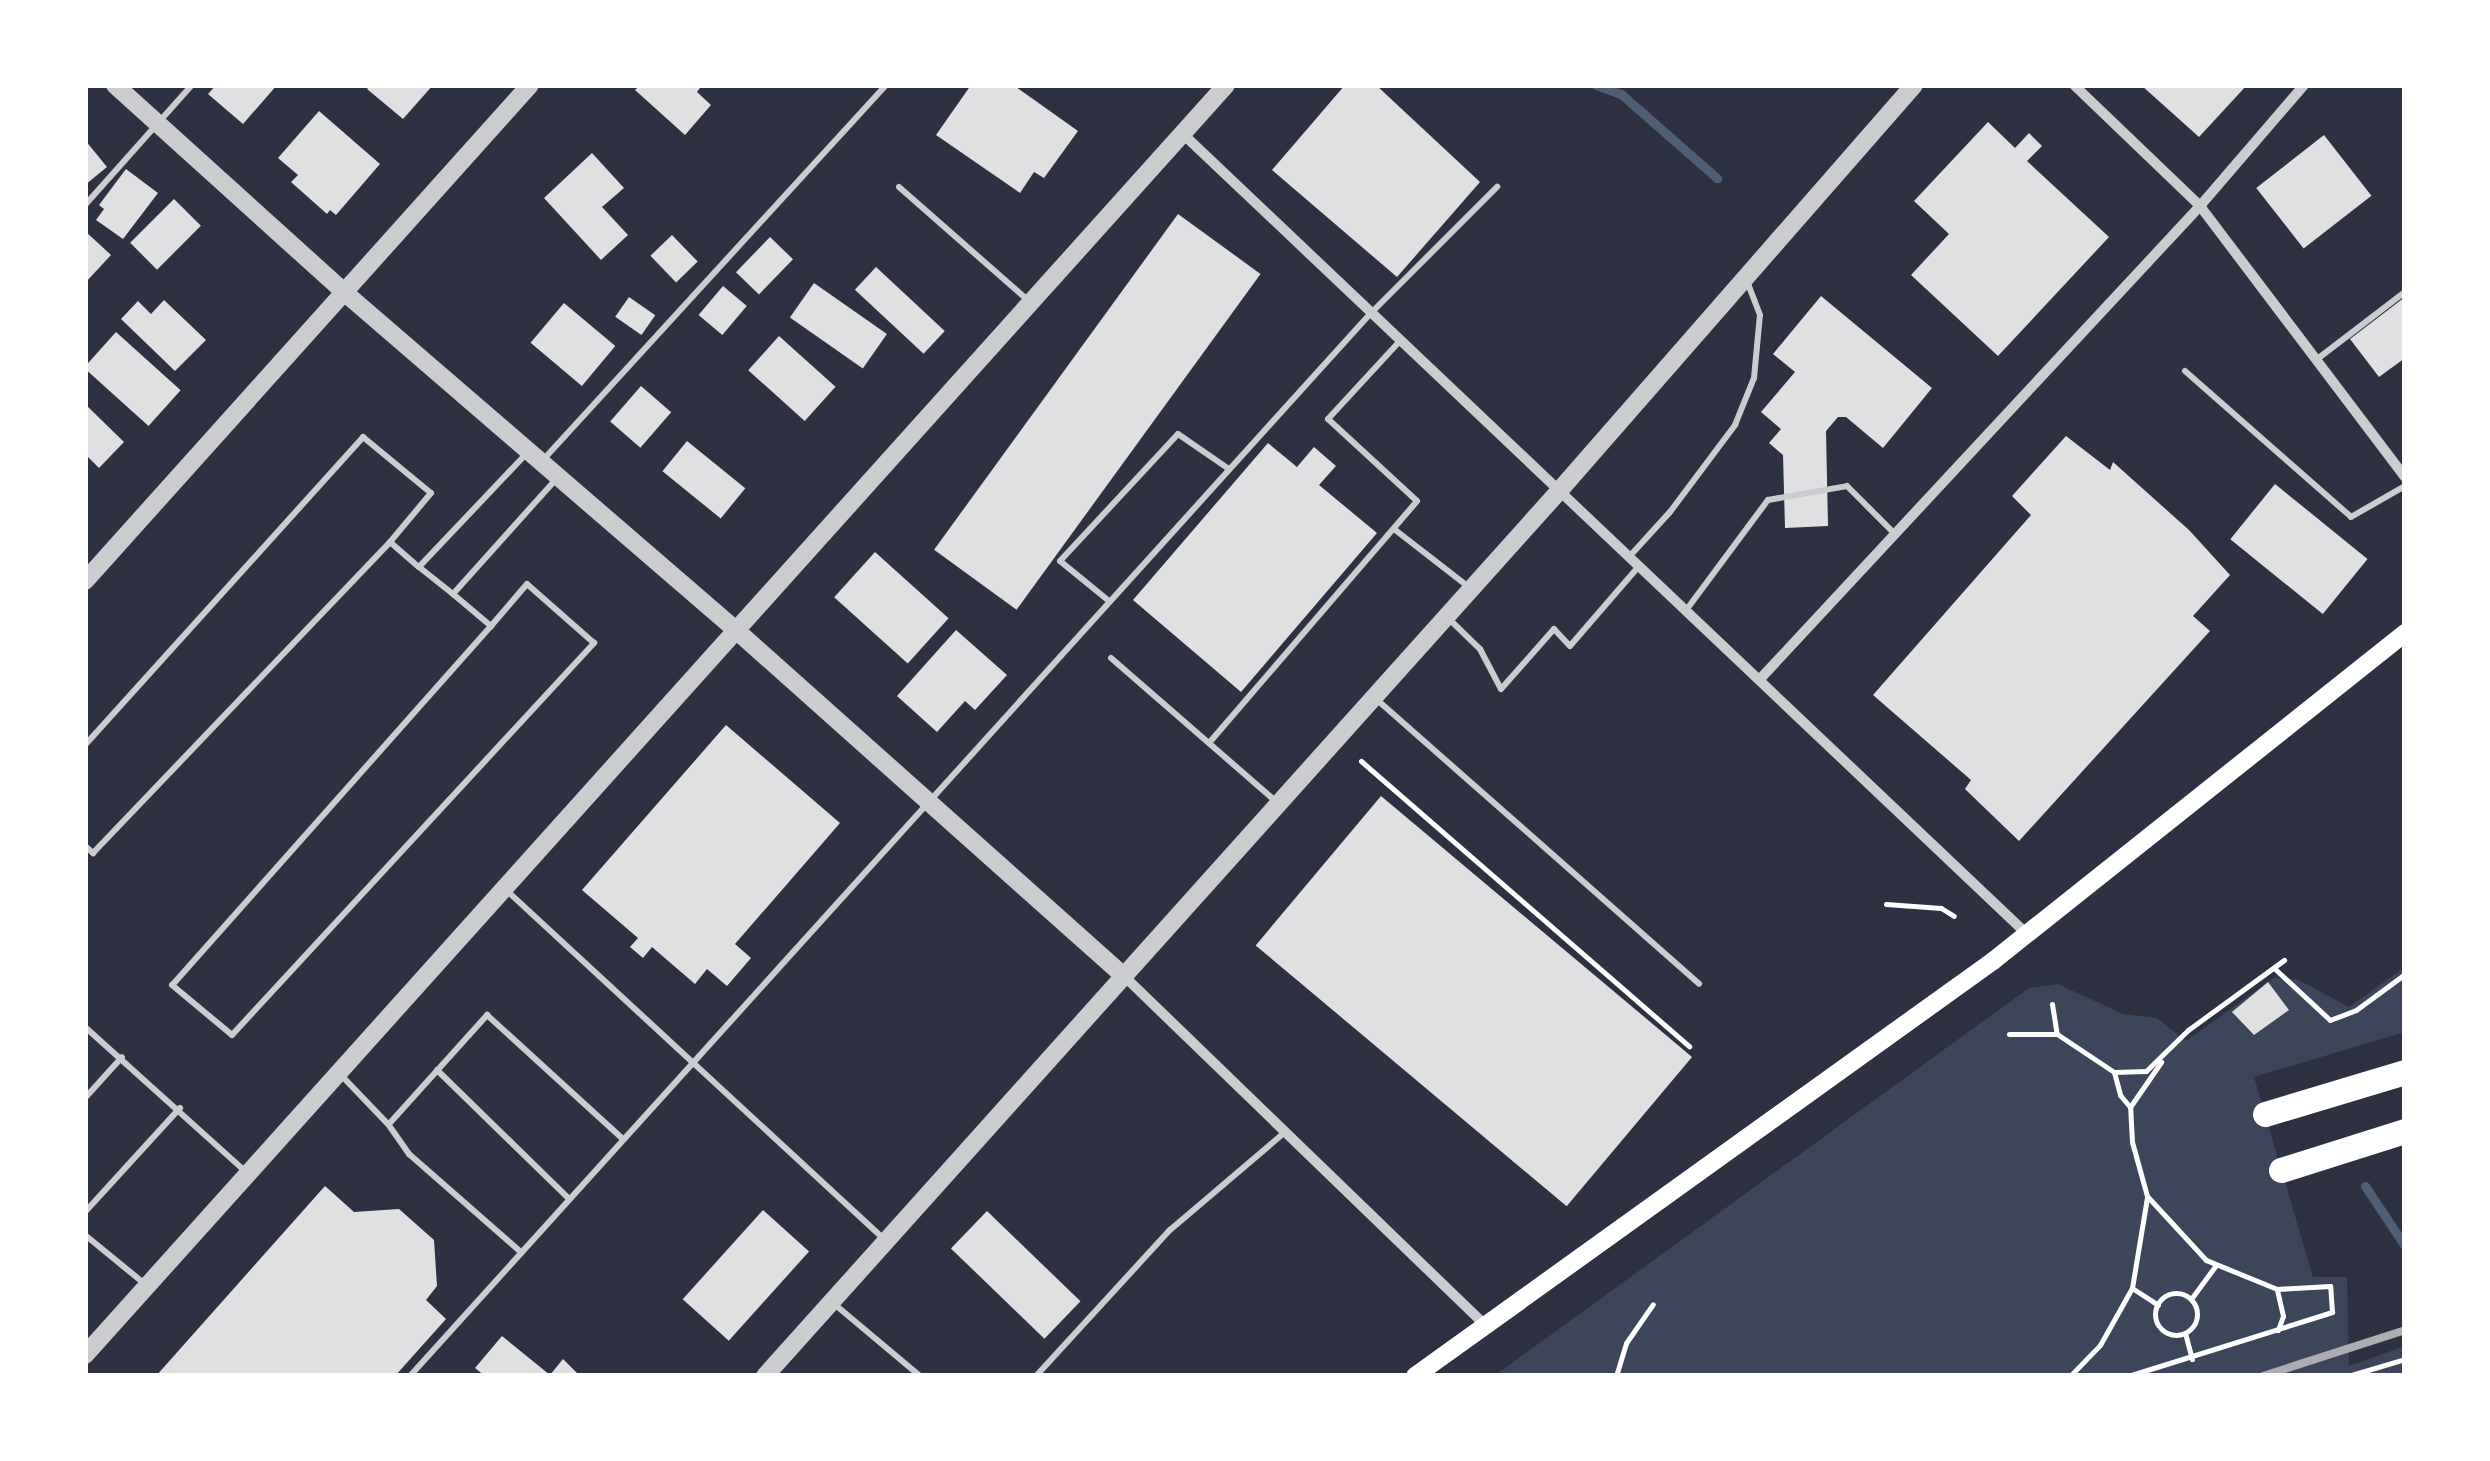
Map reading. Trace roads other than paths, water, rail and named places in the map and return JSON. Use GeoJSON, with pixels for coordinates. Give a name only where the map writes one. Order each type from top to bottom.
{"type":"FeatureCollection","features":[{"type":"Feature","properties":{"kind":"highway"},"geometry":{"type":"LineString","coordinates":[[2265,1114],[2405,1072]]}},
{"type":"Feature","properties":{"kind":"highway"},"geometry":{"type":"LineString","coordinates":[[2281,1170],[2405,1131]]}},
{"type":"Feature","properties":{"kind":"main road"},"geometry":{"type":"LineString","coordinates":[[1416,1376],[2027,934],[2405,633]]}},
{"type":"Feature","properties":{"kind":"street"},"geometry":{"type":"LineString","coordinates":[[116,85],[344,292],[737,631],[1124,976],[1485,1325]]}},
{"type":"Feature","properties":{"kind":"street"},"geometry":{"type":"LineString","coordinates":[[85,581],[530,85]]}},
{"type":"Feature","properties":{"kind":"street"},"geometry":{"type":"LineString","coordinates":[[85,1355],[1226,85]]}},
{"type":"Feature","properties":{"kind":"street"},"geometry":{"type":"LineString","coordinates":[[765,1376],[1559,491],[1914,85]]}},
{"type":"Feature","properties":{"kind":"street"},"geometry":{"type":"LineString","coordinates":[[2074,85],[2200,206],[2405,478]]}},
{"type":"Feature","properties":{"kind":"street"},"geometry":{"type":"LineString","coordinates":[[1760,678],[2200,206],[2304,85]]}},
{"type":"Feature","properties":{"kind":"street"},"geometry":{"type":"LineString","coordinates":[[1182,134],[2027,934]]}},
{"type":"Feature","properties":{"kind":"lane"},"geometry":{"type":"LineString","coordinates":[[85,205],[192,85]]}},
{"type":"Feature","properties":{"kind":"lane"},"geometry":{"type":"LineString","coordinates":[[420,567],[535,457],[886,85]]}},
{"type":"Feature","properties":{"kind":"lane"},"geometry":{"type":"LineString","coordinates":[[410,1376],[1370,314],[1497,186]]}},
{"type":"Feature","properties":{"kind":"lane"},"geometry":{"type":"LineString","coordinates":[[899,187],[1030,303]]}},
{"type":"Feature","properties":{"kind":"lane"},"geometry":{"type":"LineString","coordinates":[[1629,557],[1670,512],[1741,410],[1754,378],[1760,315],[1745,278]]}},
{"type":"Feature","properties":{"kind":"lane"},"geometry":{"type":"LineString","coordinates":[[2315,361],[2405,292]]}},
{"type":"Feature","properties":{"kind":"lane"},"geometry":{"type":"LineString","coordinates":[[1208,743],[1418,502],[1328,420],[1399,342]]}},
{"type":"Feature","properties":{"kind":"lane"},"geometry":{"type":"LineString","coordinates":[[2185,371],[2351,517],[2405,486]]}},
{"type":"Feature","properties":{"kind":"lane"},"geometry":{"type":"LineString","coordinates":[[1109,601],[1060,561],[1178,434],[1229,469]]}},
{"type":"Feature","properties":{"kind":"lane"},"geometry":{"type":"LineString","coordinates":[[85,745],[363,437],[431,493],[390,542],[93,853],[85,846]]}},
{"type":"Feature","properties":{"kind":"lane"},"geometry":{"type":"LineString","coordinates":[[452,594],[558,477]]}},
{"type":"Feature","properties":{"kind":"lane"},"geometry":{"type":"LineString","coordinates":[[1687,610],[1768,500],[1847,486],[1895,534]]}},
{"type":"Feature","properties":{"kind":"lane"},"geometry":{"type":"LineString","coordinates":[[1394,529],[1471,589]]}},
{"type":"Feature","properties":{"kind":"lane"},"geometry":{"type":"LineString","coordinates":[[390,542],[491,626]]}},
{"type":"Feature","properties":{"kind":"lane"},"geometry":{"type":"LineString","coordinates":[[1446,616],[1480,650],[1501,689],[1554,630],[1570,646],[1640,566]]}},
{"type":"Feature","properties":{"kind":"lane"},"geometry":{"type":"LineString","coordinates":[[528,584],[594,643],[232,1035],[172,985],[491,626],[528,584]]}},
{"type":"Feature","properties":{"kind":"lane"},"geometry":{"type":"LineString","coordinates":[[1111,658],[1279,804]]}},
{"type":"Feature","properties":{"kind":"lane"},"geometry":{"type":"LineString","coordinates":[[1374,698],[1699,984]]}},
{"type":"Feature","properties":{"kind":"lane"},"geometry":{"type":"LineString","coordinates":[[504,889],[886,1241]]}},
{"type":"Feature","properties":{"kind":"lane"},"geometry":{"type":"LineString","coordinates":[[388,1124],[487,1015],[623,1139]]}},
{"type":"Feature","properties":{"kind":"lane"},"geometry":{"type":"LineString","coordinates":[[85,1028],[180,1108],[248,1174]]}},
{"type":"Feature","properties":{"kind":"lane"},"geometry":{"type":"LineString","coordinates":[[85,1098],[122,1058]]}},
{"type":"Feature","properties":{"kind":"lane"},"geometry":{"type":"LineString","coordinates":[[437,1070],[569,1199]]}},
{"type":"Feature","properties":{"kind":"lane"},"geometry":{"type":"LineString","coordinates":[[339,1073],[388,1124],[409,1154],[521,1252]]}},
{"type":"Feature","properties":{"kind":"lane"},"geometry":{"type":"LineString","coordinates":[[85,1212],[180,1108]]}},
{"type":"Feature","properties":{"kind":"lane"},"geometry":{"type":"LineString","coordinates":[[1036,1376],[1170,1230],[1285,1132]]}},
{"type":"Feature","properties":{"kind":"lane"},"geometry":{"type":"LineString","coordinates":[[85,1235],[147,1286]]}},
{"type":"Feature","properties":{"kind":"lane"},"geometry":{"type":"LineString","coordinates":[[832,1302],[920,1376]]}},
{"type":"Feature","properties":{"kind":"waterway"},"geometry":{"type":"LineString","coordinates":[[1596,85],[1621,94],[1717,178]]}},
{"type":"Feature","properties":{"kind":"waterway"},"geometry":{"type":"LineString","coordinates":[[2365,1186],[2405,1246]]}},
{"type":"Feature","properties":{"kind":"railway"},"geometry":{"type":"LineString","coordinates":[[2263,1376],[2405,1330]]}}]}
